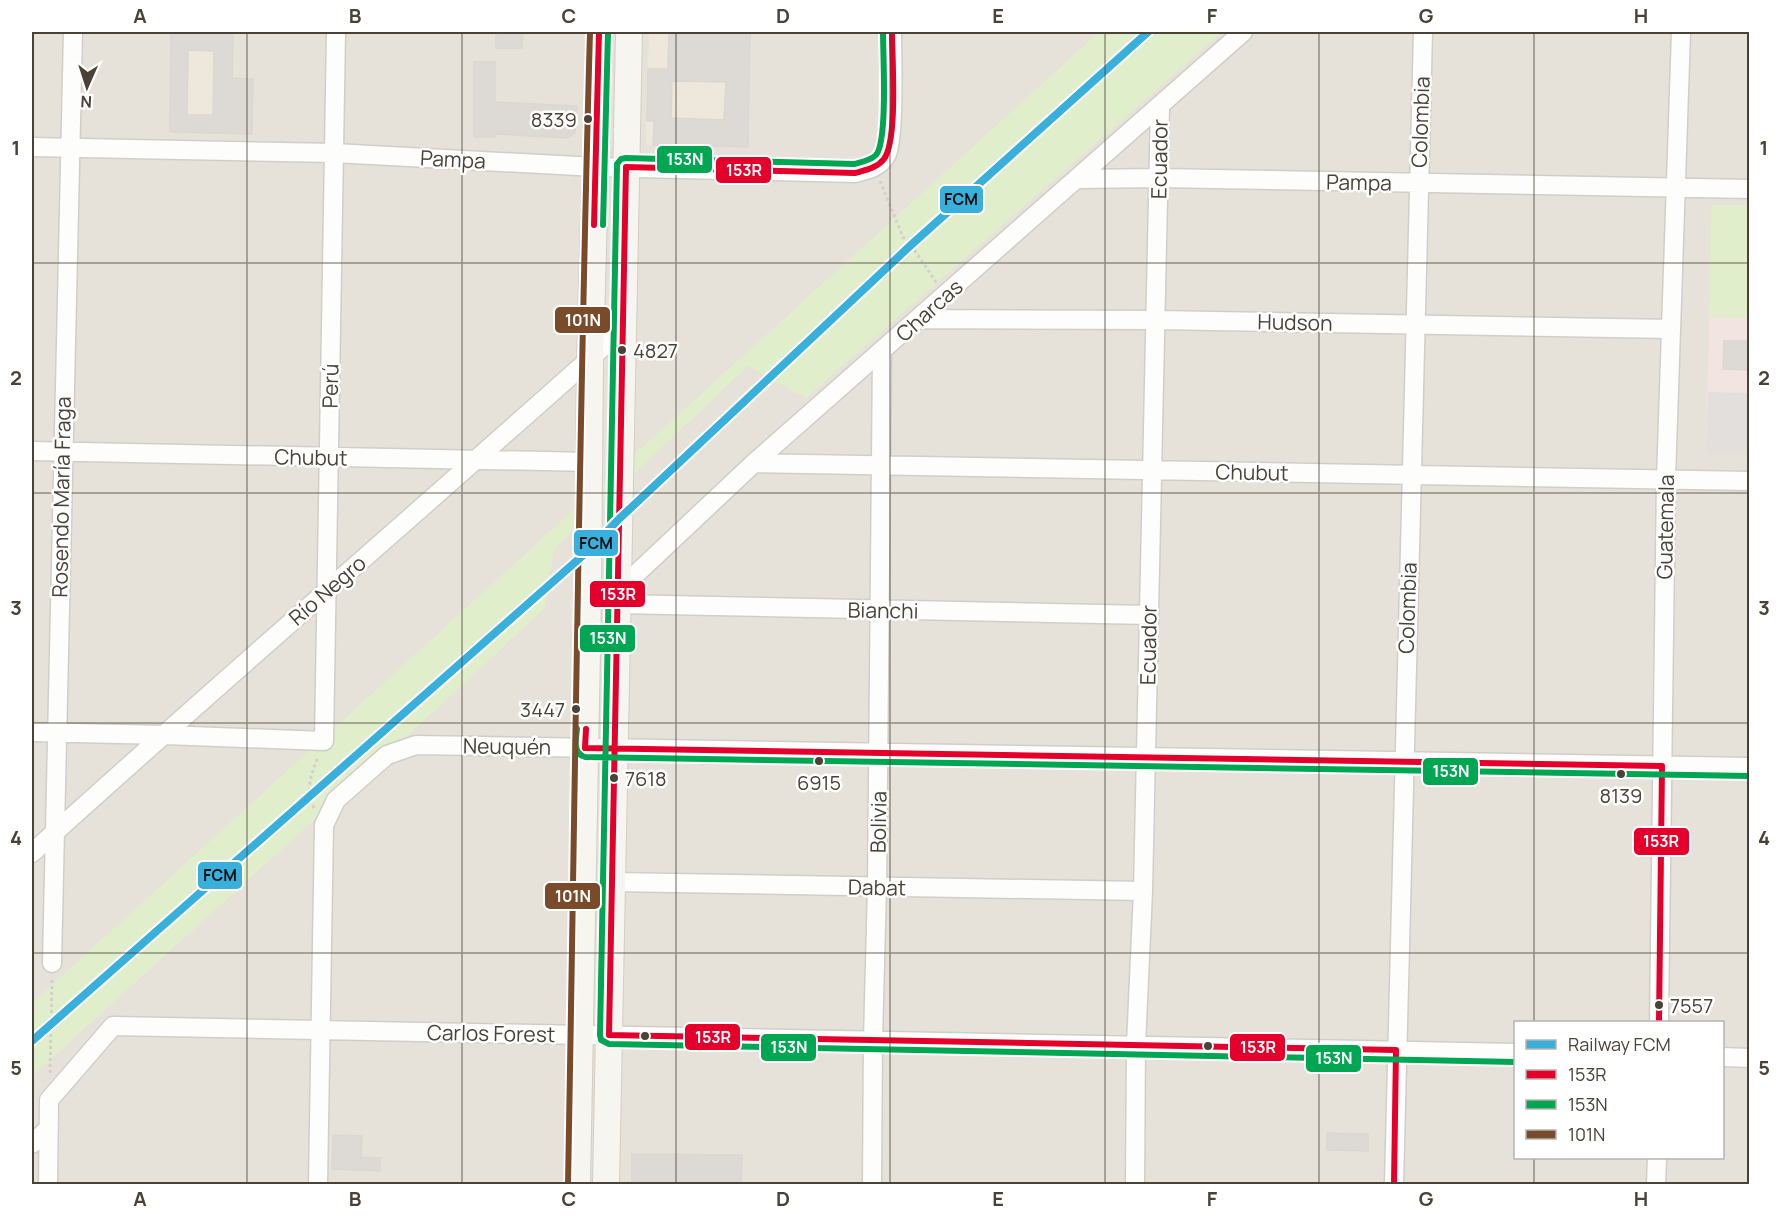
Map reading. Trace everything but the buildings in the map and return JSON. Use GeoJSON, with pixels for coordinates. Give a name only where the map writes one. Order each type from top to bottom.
{"type":"FeatureCollection","features":[{"type":"Feature","properties":{"kind":"main road"},"geometry":{"type":"LineString","coordinates":[[577,1185],[598,32]]}},
{"type":"Feature","properties":{"kind":"main road"},"geometry":{"type":"LineString","coordinates":[[606,1185],[629,32]]}},
{"type":"Feature","properties":{"kind":"street","name":"Rosendo María Fraga"},"geometry":{"type":"LineString","coordinates":[[52,963],[53,833],[73,32]]}},
{"type":"Feature","properties":{"kind":"street","name":"Perú"},"geometry":{"type":"LineString","coordinates":[[324,741],[336,32]]}},
{"type":"Feature","properties":{"kind":"street"},"geometry":{"type":"LineString","coordinates":[[875,169],[887,156],[891,136],[892,32]]}},
{"type":"Feature","properties":{"kind":"street","name":"Charcas"},"geometry":{"type":"LineString","coordinates":[[618,597],[754,463],[1243,32]]}},
{"type":"Feature","properties":{"kind":"street","name":"Colombia"},"geometry":{"type":"LineString","coordinates":[[1394,1185],[1423,32]]}},
{"type":"Feature","properties":{"kind":"street","name":"Guatemala"},"geometry":{"type":"LineString","coordinates":[[1659,1021],[1666,479],[1681,32]]}},
{"type":"Feature","properties":{"kind":"street","name":"Ecuador"},"geometry":{"type":"LineString","coordinates":[[1135,1185],[1136,1045],[1143,891],[1160,106]]}},
{"type":"Feature","properties":{"kind":"street","name":"Pampa"},"geometry":{"type":"LineString","coordinates":[[32,147],[334,153],[596,167],[855,173],[875,169]]}},
{"type":"Feature","properties":{"kind":"street","name":"Pampa"},"geometry":{"type":"LineString","coordinates":[[1077,179],[1159,178],[1749,189]]}},
{"type":"Feature","properties":{"kind":"street","name":"Hudson"},"geometry":{"type":"LineString","coordinates":[[919,319],[1156,320],[1671,329]]}},
{"type":"Feature","properties":{"kind":"street","name":"Río Negro"},"geometry":{"type":"LineString","coordinates":[[32,853],[327,589],[477,460],[623,329]]}},
{"type":"Feature","properties":{"kind":"street","name":"Bolivia"},"geometry":{"type":"LineString","coordinates":[[872,1185],[882,352]]}},
{"type":"Feature","properties":{"kind":"street","name":"Chubut"},"geometry":{"type":"LineString","coordinates":[[32,451],[591,462]]}},
{"type":"Feature","properties":{"kind":"street","name":"Chubut"},"geometry":{"type":"LineString","coordinates":[[754,463],[1749,481]]}},
{"type":"Feature","properties":{"kind":"street","name":"Bianchi"},"geometry":{"type":"LineString","coordinates":[[618,597],[880,609],[1149,615]]}},
{"type":"Feature","properties":{"kind":"street"},"geometry":{"type":"LineString","coordinates":[[32,732],[324,741]]}},
{"type":"Feature","properties":{"kind":"street","name":"Neuquén"},"geometry":{"type":"LineString","coordinates":[[324,825],[336,800],[387,755],[416,745],[1749,767]]}},
{"type":"Feature","properties":{"kind":"street"},"geometry":{"type":"LineString","coordinates":[[318,1185],[324,825]]}},
{"type":"Feature","properties":{"kind":"street","name":"Dabat"},"geometry":{"type":"LineString","coordinates":[[612,882],[1143,891]]}},
{"type":"Feature","properties":{"kind":"street","name":"Carlos Forest"},"geometry":{"type":"LineString","coordinates":[[49,1101],[113,1026],[1514,1053]]}},
{"type":"Feature","properties":{"kind":"street"},"geometry":{"type":"LineString","coordinates":[[1724,1057],[1749,1058]]}},
{"type":"Feature","properties":{"kind":"street"},"geometry":{"type":"LineString","coordinates":[[48,1185],[49,1101]]}},
{"type":"Feature","properties":{"kind":"street"},"geometry":{"type":"LineString","coordinates":[[32,1144],[49,1128]]}},
{"type":"Feature","properties":{"kind":"street"},"geometry":{"type":"LineString","coordinates":[[1656,1185],[1657,1159]]}},
{"type":"Feature","properties":{"kind":"path"},"geometry":{"type":"LineString","coordinates":[[875,169],[903,237],[911,245],[945,296]]}},
{"type":"Feature","properties":{"kind":"path"},"geometry":{"type":"LineString","coordinates":[[324,741],[309,781],[309,798],[324,825]]}},
{"type":"Feature","properties":{"kind":"path"},"geometry":{"type":"LineString","coordinates":[[49,1101],[52,963]]}},
{"type":"Feature","properties":{"kind":"shaded area"},"geometry":{"type":"Polygon","coordinates":[[[32,32],[1749,32],[1749,1184],[32,1184],[32,32]]]}},
{"type":"Feature","properties":{"kind":"shaded area"},"geometry":{"type":"Polygon","coordinates":[[[171,32],[233,32],[232,78],[253,79],[252,134],[170,132],[171,32]]]}},
{"type":"Feature","properties":{"kind":"shaded area"},"geometry":{"type":"Polygon","coordinates":[[[649,32],[750,32],[748,147],[646,145],[649,32]]]}},
{"type":"Feature","properties":{"kind":"shaded area"},"geometry":{"type":"Polygon","coordinates":[[[1709,317],[1749,318],[1749,453],[1706,453],[1709,317]]]}},
{"type":"Feature","properties":{"kind":"shaded area"},"geometry":{"type":"Polygon","coordinates":[[[1708,392],[1748,393],[1747,453],[1706,453],[1708,392]]]}},
{"type":"Feature","properties":{"kind":"green space"},"geometry":{"type":"Polygon","coordinates":[[[1099,32],[1222,32],[806,398],[748,366],[554,549],[545,608],[32,1076],[32,1003],[1099,32]]]}},
{"type":"Feature","properties":{"kind":"green space"},"geometry":{"type":"Polygon","coordinates":[[[1711,205],[1749,205],[1749,318],[1709,317],[1711,205]]]}},
{"type":"Feature","properties":{"kind":"rail line","name":"FCM"},"geometry":{"type":"LineString","coordinates":[[32,1041],[589,550],[619,519],[911,245],[1148,32]]}},
{"type":"Feature","properties":{"kind":"transit line","name":"101N"},"geometry":{"type":"LineString","coordinates":[[568,1184],[590,32]]}},
{"type":"Feature","properties":{"kind":"transit line","name":"153R"},"geometry":{"type":"LineString","coordinates":[[594,225],[599,32]]}},
{"type":"Feature","properties":{"kind":"transit line","name":"153N"},"geometry":{"type":"LineString","coordinates":[[603,225],[608,32]]}},
{"type":"Feature","properties":{"kind":"transit line","name":"153N"},"geometry":{"type":"LineString","coordinates":[[883,32],[882,133],[880,147],[871,159],[854,164],[626,158],[621,159],[617,164],[601,1040],[609,1044],[1514,1062]]}},
{"type":"Feature","properties":{"kind":"transit line","name":"153R"},"geometry":{"type":"LineString","coordinates":[[892,32],[893,117],[891,135],[884,159],[875,167],[855,173],[626,167],[609,1035],[1396,1050],[1394,1184]]}},
{"type":"Feature","properties":{"kind":"transit line","name":"153N"},"geometry":{"type":"LineString","coordinates":[[577,729],[576,749],[585,757],[1750,776]]}},
{"type":"Feature","properties":{"kind":"transit line","name":"153R"},"geometry":{"type":"LineString","coordinates":[[586,729],[585,748],[1662,766],[1659,1021]]}},
{"type":"Feature","properties":{"kind":"place","name":"8339"},"geometry":{"type":"Point","coordinates":[588,119]}},
{"type":"Feature","properties":{"kind":"place","name":"4827"},"geometry":{"type":"Point","coordinates":[622,350]}},
{"type":"Feature","properties":{"kind":"place","name":"3447"},"geometry":{"type":"Point","coordinates":[576,709]}},
{"type":"Feature","properties":{"kind":"place","name":"6915"},"geometry":{"type":"Point","coordinates":[819,761]}},
{"type":"Feature","properties":{"kind":"place","name":"8139"},"geometry":{"type":"Point","coordinates":[1621,774]}},
{"type":"Feature","properties":{"kind":"place","name":"7618"},"geometry":{"type":"Point","coordinates":[614,778]}},
{"type":"Feature","properties":{"kind":"place","name":"7557"},"geometry":{"type":"Point","coordinates":[1659,1005]}}]}
